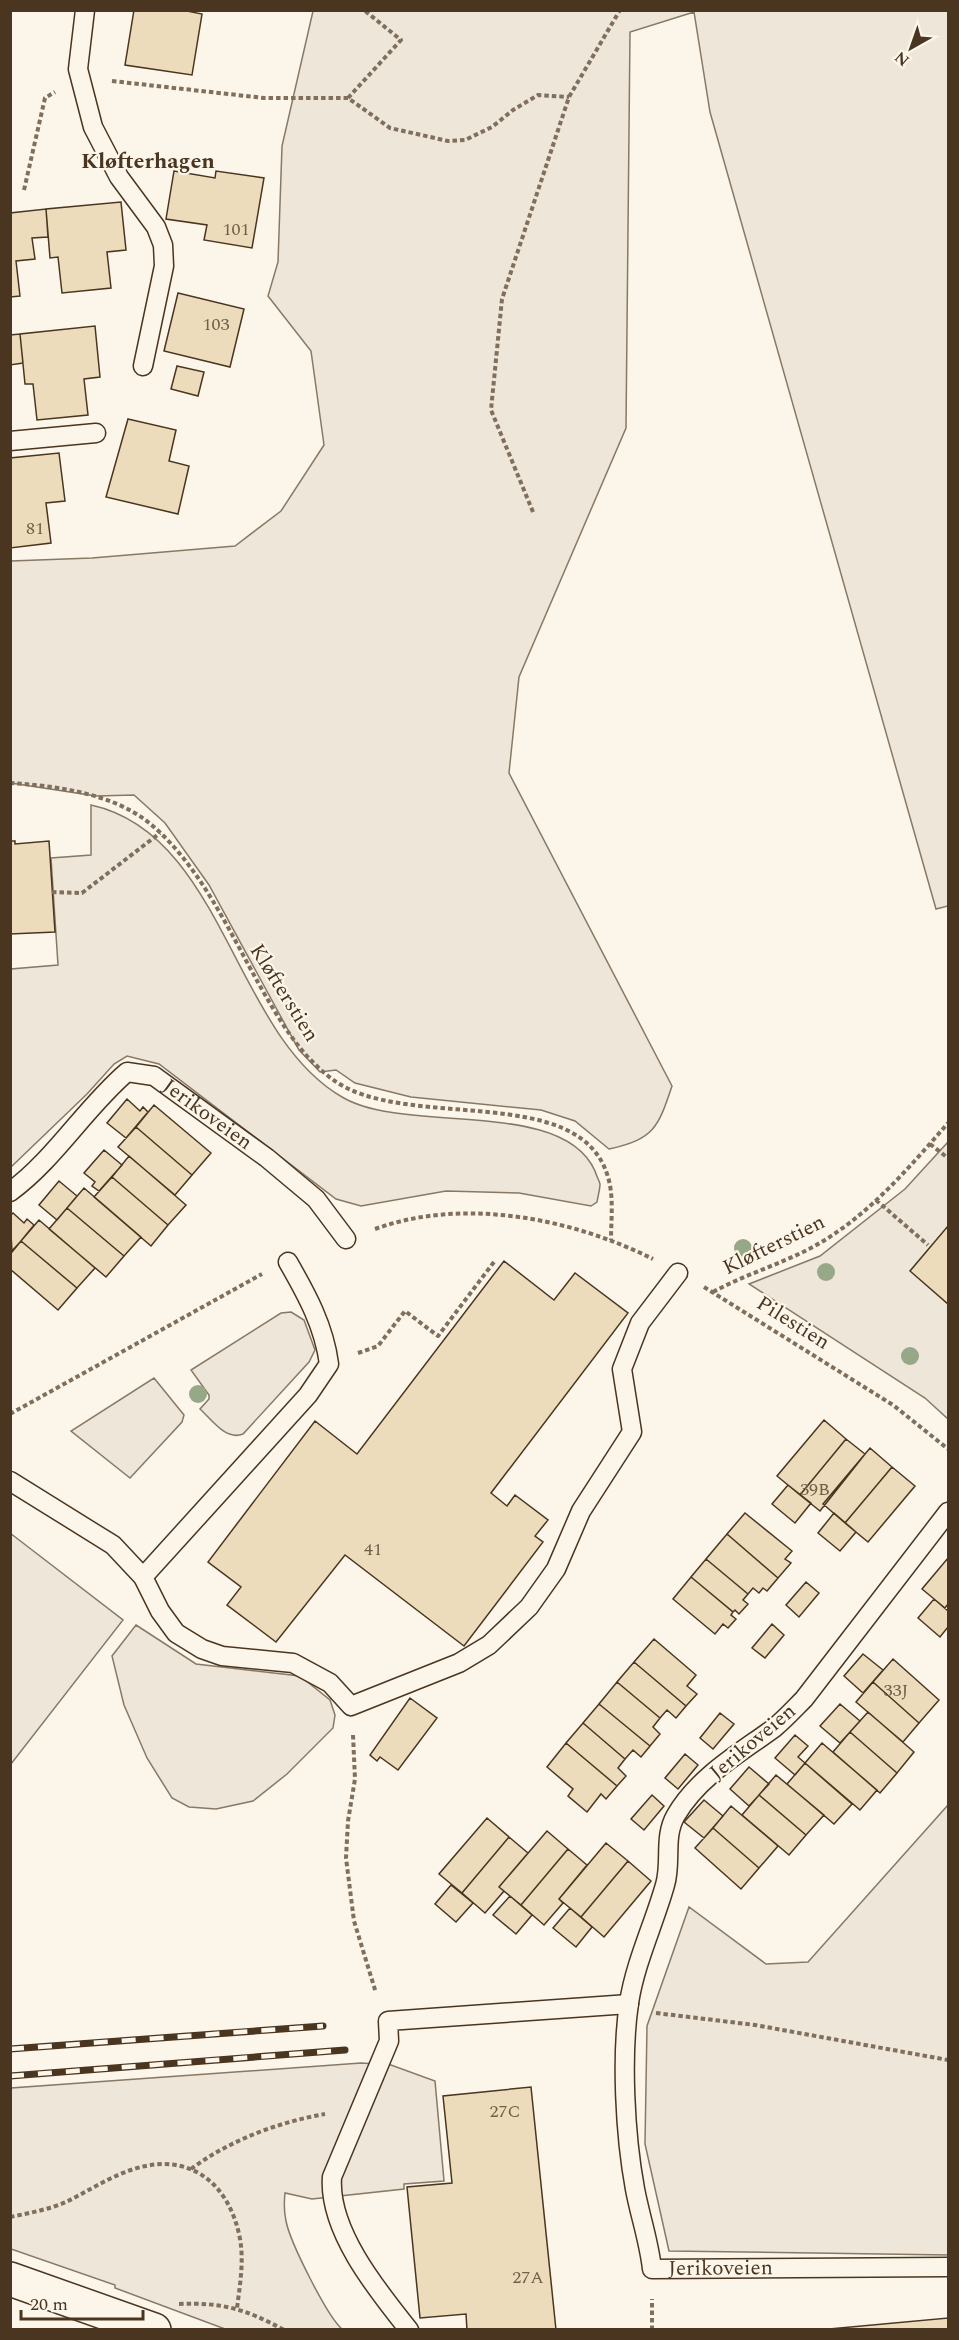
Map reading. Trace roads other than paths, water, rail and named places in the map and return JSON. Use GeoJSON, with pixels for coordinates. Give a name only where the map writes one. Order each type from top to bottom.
{"type":"FeatureCollection","features":[{"type":"Feature","properties":{"kind":"street"},"geometry":{"type":"LineString","coordinates":[[10,2279],[133,2322]]}},
{"type":"Feature","properties":{"kind":"lane"},"geometry":{"type":"LineString","coordinates":[[85,10],[78,69],[93,127],[119,177],[156,227],[163,245],[164,266],[143,366]]}},
{"type":"Feature","properties":{"kind":"lane"},"geometry":{"type":"LineString","coordinates":[[10,441],[96,433]]}},
{"type":"Feature","properties":{"kind":"lane","name":"Jerikoveien"},"geometry":{"type":"LineString","coordinates":[[10,1192],[66,1137],[112,1084],[126,1072],[140,1072],[154,1076],[174,1088],[267,1158],[316,1199],[346,1239]]}},
{"type":"Feature","properties":{"kind":"lane"},"geometry":{"type":"LineString","coordinates":[[143,1577],[308,1395],[329,1364],[326,1338],[308,1296],[288,1262]]}},
{"type":"Feature","properties":{"kind":"lane"},"geometry":{"type":"LineString","coordinates":[[10,1481],[113,1545],[143,1577],[160,1611],[176,1632],[202,1649],[222,1656],[293,1663],[330,1683],[351,1706],[459,1663],[489,1646],[529,1607],[556,1569],[581,1511],[632,1432],[622,1369],[640,1323],[678,1273]]}},
{"type":"Feature","properties":{"kind":"lane","name":"Jerikoveien"},"geometry":{"type":"LineString","coordinates":[[948,1512],[804,1699],[776,1726],[722,1765],[676,1815],[667,1843],[669,1862],[666,1882],[636,1974],[629,2004],[626,2100],[635,2190],[649,2245],[652,2269],[948,2267]]}},
{"type":"Feature","properties":{"kind":"lane"},"geometry":{"type":"LineString","coordinates":[[409,2330],[392,2309],[340,2228],[331,2193],[332,2177],[389,2041],[388,2021],[629,2004]]}},
{"type":"Feature","properties":{"kind":"railway"},"geometry":{"type":"LineString","coordinates":[[10,2049],[323,2026]]}},
{"type":"Feature","properties":{"kind":"railway"},"geometry":{"type":"LineString","coordinates":[[10,2076],[345,2050]]}},
{"type":"Feature","properties":{"kind":"district","name":"Kløfterhagen"},"geometry":{"type":"Point","coordinates":[148,161]}}]}
